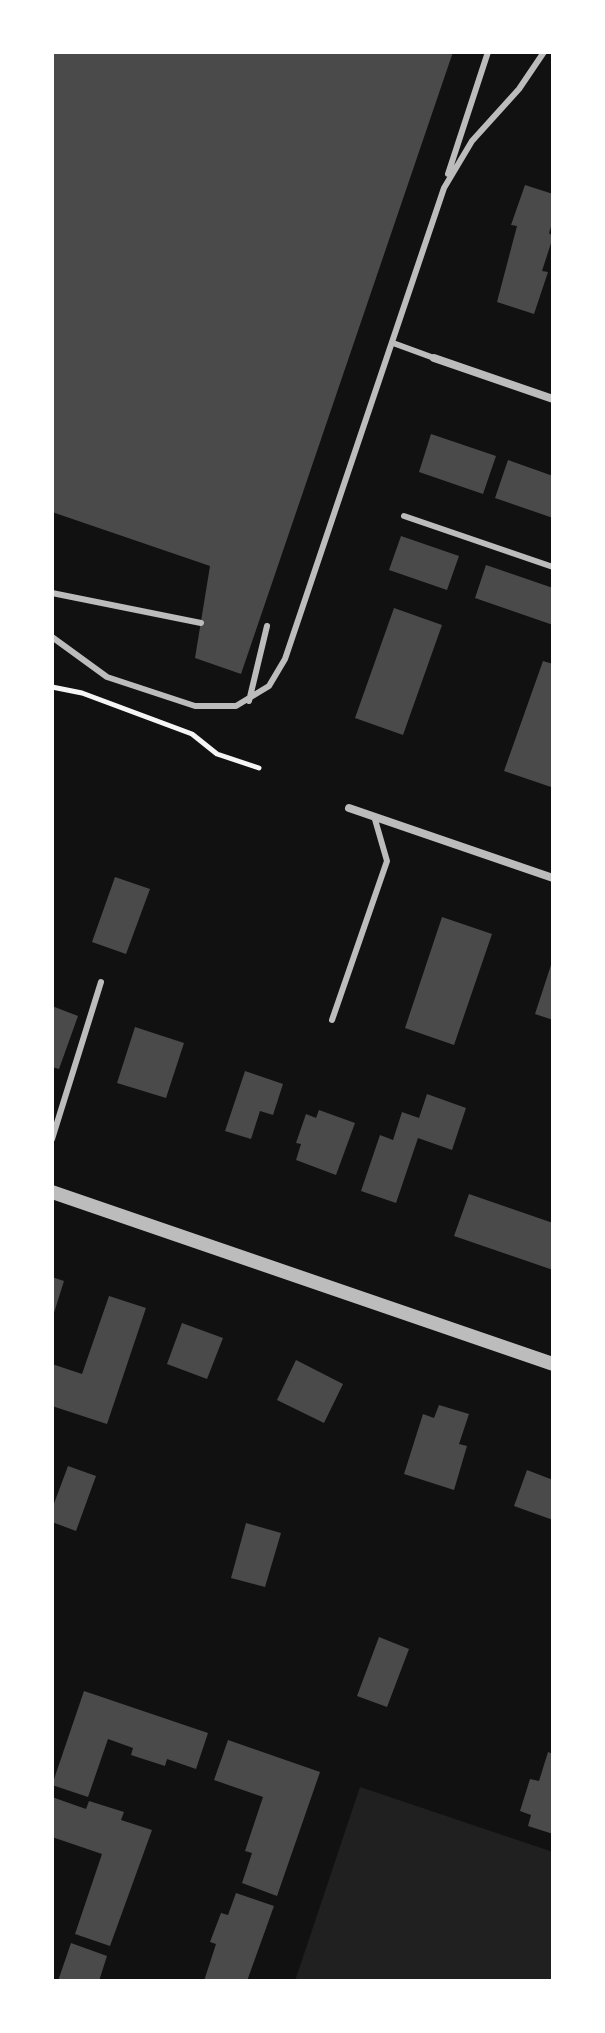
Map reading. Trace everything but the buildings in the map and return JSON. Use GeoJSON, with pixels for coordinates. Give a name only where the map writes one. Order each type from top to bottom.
{"type":"FeatureCollection","features":[{"type":"Feature","properties":{"kind":"street"},"geometry":{"type":"LineString","coordinates":[[434,358],[553,399]]}},
{"type":"Feature","properties":{"kind":"street"},"geometry":{"type":"LineString","coordinates":[[349,808],[553,878]]}},
{"type":"Feature","properties":{"kind":"street"},"geometry":{"type":"LineString","coordinates":[[52,1192],[553,1364]]}},
{"type":"Feature","properties":{"kind":"lane"},"geometry":{"type":"LineString","coordinates":[[52,637],[101,675],[176,701],[214,709],[249,701],[269,686],[285,659],[488,52]]}},
{"type":"Feature","properties":{"kind":"lane"},"geometry":{"type":"LineString","coordinates":[[444,188],[472,141],[519,89],[544,52]]}},
{"type":"Feature","properties":{"kind":"lane"},"geometry":{"type":"LineString","coordinates":[[393,343],[434,358]]}},
{"type":"Feature","properties":{"kind":"lane"},"geometry":{"type":"LineString","coordinates":[[404,516],[553,567]]}},
{"type":"Feature","properties":{"kind":"lane"},"geometry":{"type":"LineString","coordinates":[[52,593],[201,623]]}},
{"type":"Feature","properties":{"kind":"lane"},"geometry":{"type":"LineString","coordinates":[[249,701],[256,660],[267,626]]}},
{"type":"Feature","properties":{"kind":"lane"},"geometry":{"type":"LineString","coordinates":[[332,1020],[387,861],[374,816]]}},
{"type":"Feature","properties":{"kind":"lane"},"geometry":{"type":"LineString","coordinates":[[52,1139],[101,982]]}},
{"type":"Feature","properties":{"kind":"path"},"geometry":{"type":"LineString","coordinates":[[52,687],[82,693],[192,734],[217,754],[259,768]]}},
{"type":"Feature","properties":{"kind":"shaded area"},"geometry":{"type":"Polygon","coordinates":[[[360,1787],[553,1852],[553,1981],[295,1981],[360,1787]]]}}]}
